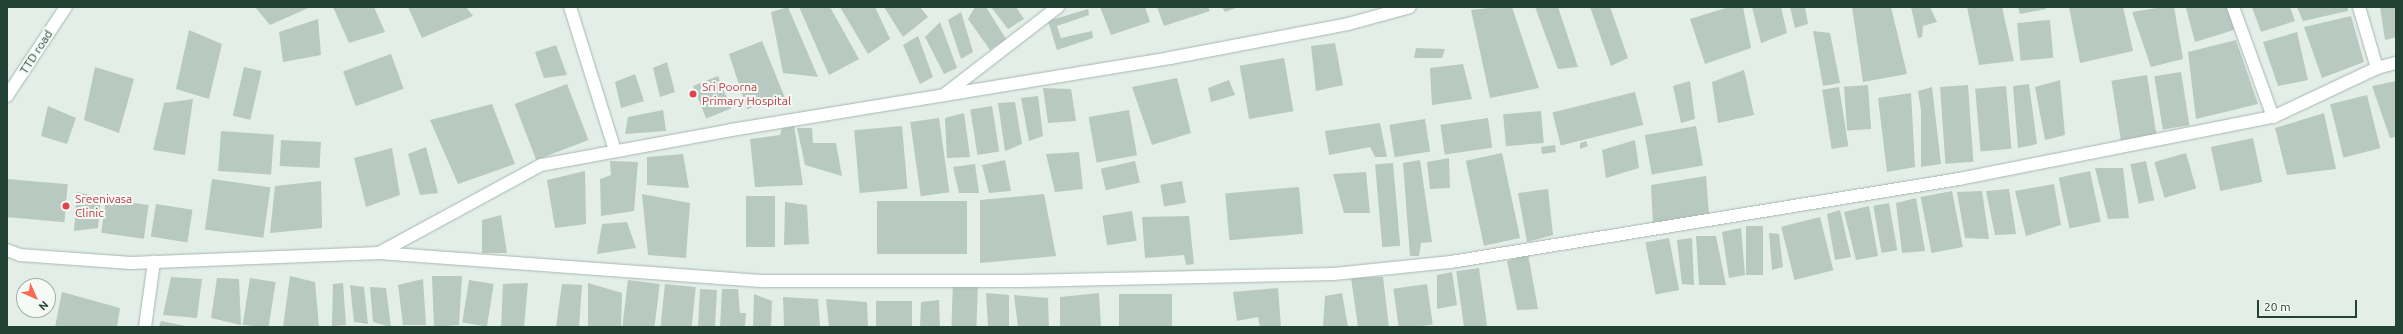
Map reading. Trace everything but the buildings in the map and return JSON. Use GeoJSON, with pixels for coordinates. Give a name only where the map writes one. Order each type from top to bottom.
{"type":"FeatureCollection","features":[{"type":"Feature","properties":{"kind":"street","name":"TTD road"},"geometry":{"type":"LineString","coordinates":[[7,96],[66,7]]}},
{"type":"Feature","properties":{"kind":"street"},"geometry":{"type":"LineString","coordinates":[[570,7],[615,152]]}},
{"type":"Feature","properties":{"kind":"street"},"geometry":{"type":"LineString","coordinates":[[943,95],[1058,7]]}},
{"type":"Feature","properties":{"kind":"street"},"geometry":{"type":"LineString","coordinates":[[379,253],[541,165],[943,95],[1170,58],[1348,24],[1410,7]]}},
{"type":"Feature","properties":{"kind":"street"},"geometry":{"type":"LineString","coordinates":[[2233,7],[2273,118]]}},
{"type":"Feature","properties":{"kind":"street"},"geometry":{"type":"LineString","coordinates":[[2359,7],[2378,68]]}},
{"type":"Feature","properties":{"kind":"street"},"geometry":{"type":"LineString","coordinates":[[7,250],[20,255],[131,263],[379,253],[764,281],[1021,281],[1334,274],[1451,262],[1959,179],[2273,118],[2378,68],[2396,63]]}},
{"type":"Feature","properties":{"kind":"street"},"geometry":{"type":"LineString","coordinates":[[145,327],[154,262]]}},
{"type":"Feature","properties":{"kind":"place","name":"Sri Poorna Primary Hospital"},"geometry":{"type":"Point","coordinates":[693,94]}},
{"type":"Feature","properties":{"kind":"place","name":"Sreenivasa Clinic"},"geometry":{"type":"Point","coordinates":[66,206]}}]}
